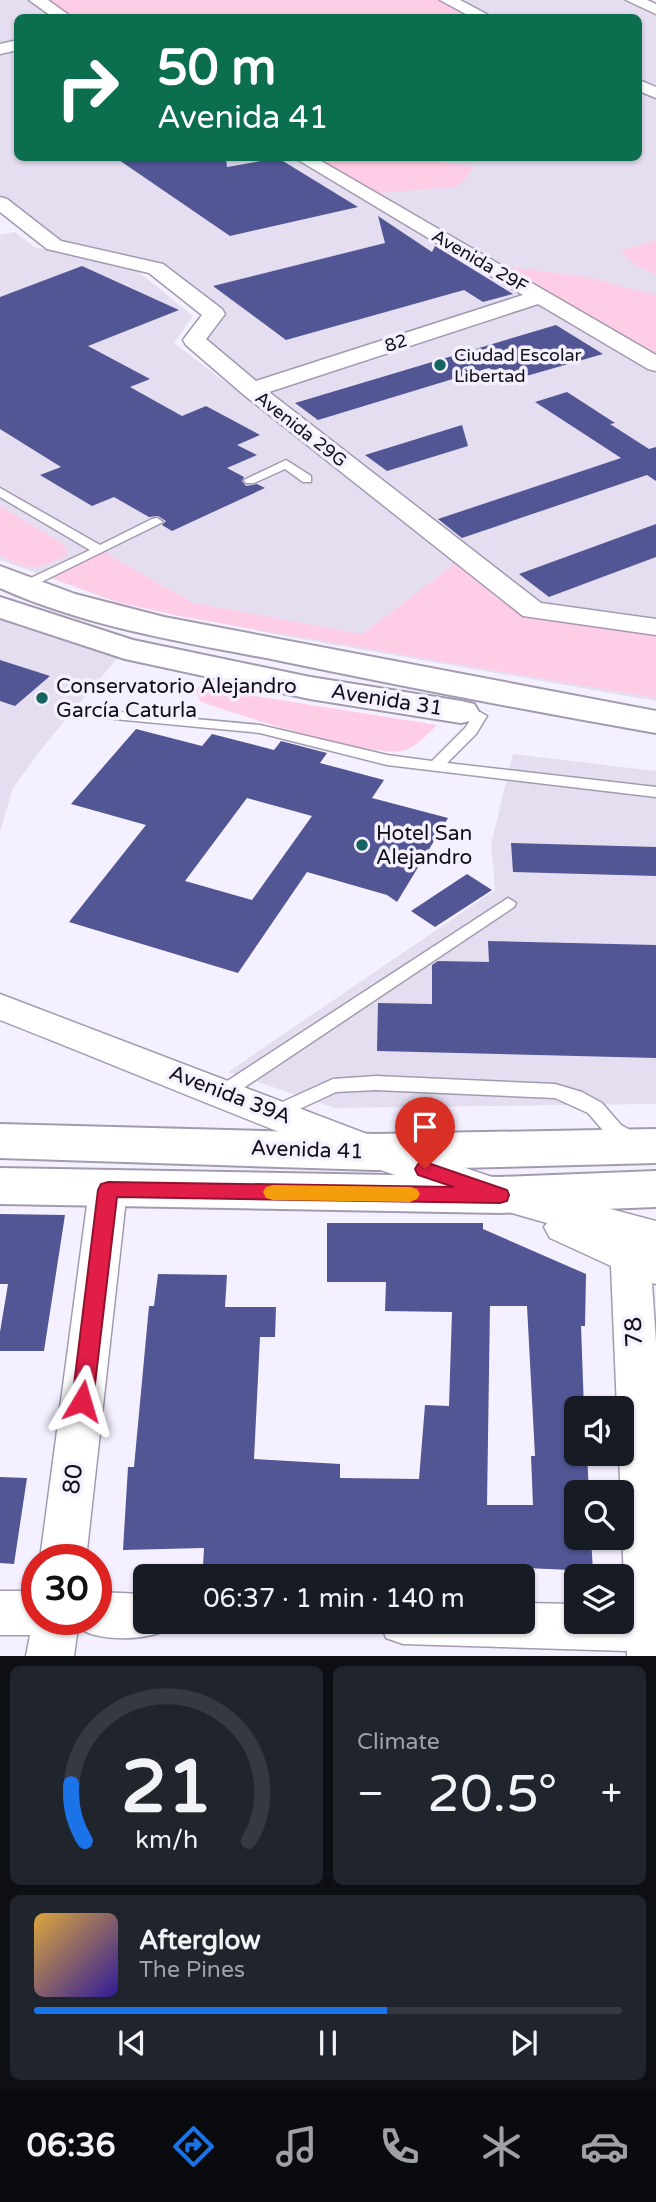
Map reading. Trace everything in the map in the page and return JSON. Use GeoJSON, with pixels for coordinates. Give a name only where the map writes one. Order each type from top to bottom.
{"type":"FeatureCollection","features":[{"type":"Feature","properties":{"kind":"main road","name":"Avenida 31"},"geometry":{"type":"LineString","coordinates":[[8,590],[125,649],[310,688],[656,748]]}},
{"type":"Feature","properties":{"kind":"main road","name":"Avenida 31"},"geometry":{"type":"LineString","coordinates":[[8,590],[127,619],[545,703],[656,722]]}},
{"type":"Feature","properties":{"kind":"main road","name":"Avenida 41"},"geometry":{"type":"LineString","coordinates":[[0,1141],[652,1161]]}},
{"type":"Feature","properties":{"kind":"main road","name":"Avenida 41"},"geometry":{"type":"LineString","coordinates":[[0,1186],[500,1195],[652,1161]]}},
{"type":"Feature","properties":{"kind":"street"},"geometry":{"type":"LineString","coordinates":[[37,0],[60,14]]}},
{"type":"Feature","properties":{"kind":"street"},"geometry":{"type":"LineString","coordinates":[[448,0],[479,14]]}},
{"type":"Feature","properties":{"kind":"street"},"geometry":{"type":"LineString","coordinates":[[634,0],[656,9]]}},
{"type":"Feature","properties":{"kind":"street","name":"Avenida 29F"},"geometry":{"type":"LineString","coordinates":[[309,161],[656,365]]}},
{"type":"Feature","properties":{"kind":"street","name":"Avenida 29G"},"geometry":{"type":"LineString","coordinates":[[0,203],[54,245],[156,268],[214,314],[194,340],[252,390],[533,610],[656,626]]}},
{"type":"Feature","properties":{"kind":"street","name":"82"},"geometry":{"type":"LineString","coordinates":[[252,390],[541,296]]}},
{"type":"Feature","properties":{"kind":"street","name":"Avenida 39A"},"geometry":{"type":"LineString","coordinates":[[0,1006],[375,1152],[500,1195],[648,1255]]}},
{"type":"Feature","properties":{"kind":"street","name":"80"},"geometry":{"type":"LineString","coordinates":[[65,1544],[108,1190]]}},
{"type":"Feature","properties":{"kind":"street","name":"78"},"geometry":{"type":"LineString","coordinates":[[648,1255],[651,1638]]}},
{"type":"Feature","properties":{"kind":"street"},"geometry":{"type":"LineString","coordinates":[[0,1613],[21,1613]]}},
{"type":"Feature","properties":{"kind":"street"},"geometry":{"type":"LineString","coordinates":[[112,1615],[133,1616]]}},
{"type":"Feature","properties":{"kind":"street"},"geometry":{"type":"LineString","coordinates":[[535,1631],[651,1638]]}},
{"type":"Feature","properties":{"kind":"street"},"geometry":{"type":"LineString","coordinates":[[50,1656],[53,1635]]}},
{"type":"Feature","properties":{"kind":"lane"},"geometry":{"type":"LineString","coordinates":[[250,480],[286,464],[307,479]]}},
{"type":"Feature","properties":{"kind":"lane"},"geometry":{"type":"LineString","coordinates":[[0,492],[100,550]]}},
{"type":"Feature","properties":{"kind":"lane"},"geometry":{"type":"LineString","coordinates":[[8,590],[157,522]]}},
{"type":"Feature","properties":{"kind":"lane"},"geometry":{"type":"LineString","coordinates":[[109,715],[260,729],[387,760],[656,792]]}},
{"type":"Feature","properties":{"kind":"lane"},"geometry":{"type":"LineString","coordinates":[[437,764],[471,731],[480,716]]}},
{"type":"Feature","properties":{"kind":"lane"},"geometry":{"type":"LineString","coordinates":[[224,1092],[508,903]]}},
{"type":"Feature","properties":{"kind":"lane"},"geometry":{"type":"LineString","coordinates":[[276,1113],[333,1086],[376,1083],[555,1090],[595,1108],[614,1130],[652,1161]]}},
{"type":"Feature","properties":{"kind":"shaded area","name":"Ciudad Escolar Libertad"},"geometry":{"type":"Polygon","coordinates":[[[0,0],[634,0],[656,9],[656,701],[279,635],[117,602],[0,560],[0,235],[15,232],[34,247],[136,270],[193,316],[174,343],[531,614],[194,340],[214,314],[156,268],[54,245],[0,203],[0,0]]]}},
{"type":"Feature","properties":{"kind":"shaded area"},"geometry":{"type":"Polygon","coordinates":[[[38,0],[448,0],[480,14],[61,14],[38,0]]]}},
{"type":"Feature","properties":{"kind":"shaded area"},"geometry":{"type":"Polygon","coordinates":[[[309,161],[439,161],[474,167],[459,186],[366,194],[309,161]]]}},
{"type":"Feature","properties":{"kind":"shaded area"},"geometry":{"type":"Polygon","coordinates":[[[656,240],[656,275],[637,266],[620,251],[656,240]]]}},
{"type":"Feature","properties":{"kind":"shaded area"},"geometry":{"type":"Polygon","coordinates":[[[509,267],[587,277],[656,295],[656,356],[550,295],[509,267]]]}},
{"type":"Feature","properties":{"kind":"shaded area"},"geometry":{"type":"Polygon","coordinates":[[[0,506],[66,546],[67,555],[34,567],[19,564],[0,555],[0,506]]]}},
{"type":"Feature","properties":{"kind":"shaded area"},"geometry":{"type":"Polygon","coordinates":[[[100,550],[193,603],[362,634],[464,557],[533,610],[656,627],[656,698],[179,616],[117,602],[47,576],[100,550]]]}},
{"type":"Feature","properties":{"kind":"shaded area","name":"Conservatorio Alejandro García Caturla"},"geometry":{"type":"Polygon","coordinates":[[[0,607],[125,649],[43,747],[13,788],[0,832],[0,607]]]}},
{"type":"Feature","properties":{"kind":"shaded area"},"geometry":{"type":"Polygon","coordinates":[[[193,686],[437,725],[408,749],[370,749],[308,735],[201,702],[193,686]]]}},
{"type":"Feature","properties":{"kind":"shaded area"},"geometry":{"type":"Polygon","coordinates":[[[513,754],[656,771],[656,1104],[335,1108],[228,1072],[495,890],[491,844],[513,754]]]}},
{"type":"Feature","properties":{"kind":"building"},"geometry":{"type":"Polygon","coordinates":[[[120,161],[226,161],[227,167],[261,161],[283,161],[358,207],[230,236],[120,161]]]}},
{"type":"Feature","properties":{"kind":"building"},"geometry":{"type":"Polygon","coordinates":[[[378,216],[432,252],[435,246],[513,294],[483,302],[464,290],[286,340],[213,286],[385,243],[378,216]]]}},
{"type":"Feature","properties":{"kind":"building"},"geometry":{"type":"Polygon","coordinates":[[[82,266],[179,310],[88,346],[150,379],[130,387],[182,416],[206,406],[260,435],[237,445],[257,455],[227,468],[244,477],[242,481],[246,486],[257,484],[265,488],[172,531],[162,525],[166,521],[158,516],[149,517],[114,497],[92,506],[40,475],[61,467],[0,429],[0,297],[82,266]]]}},
{"type":"Feature","properties":{"kind":"building"},"geometry":{"type":"Polygon","coordinates":[[[556,325],[603,354],[509,381],[489,368],[318,420],[295,403],[556,325]]]}},
{"type":"Feature","properties":{"kind":"building"},"geometry":{"type":"Polygon","coordinates":[[[567,392],[649,449],[656,447],[656,481],[647,475],[462,538],[438,519],[621,458],[535,402],[567,392]]]}},
{"type":"Feature","properties":{"kind":"building"},"geometry":{"type":"Polygon","coordinates":[[[462,425],[468,446],[387,471],[365,455],[462,425]]]}},
{"type":"Feature","properties":{"kind":"building"},"geometry":{"type":"Polygon","coordinates":[[[656,524],[656,557],[549,597],[519,574],[656,524]]]}},
{"type":"Feature","properties":{"kind":"building"},"geometry":{"type":"Polygon","coordinates":[[[0,660],[50,676],[15,706],[0,701],[0,660]]]}},
{"type":"Feature","properties":{"kind":"building","name":"Hotel San Alejandro"},"geometry":{"type":"Polygon","coordinates":[[[136,729],[202,746],[212,734],[274,750],[281,741],[327,753],[320,763],[384,780],[372,798],[448,818],[397,902],[387,895],[307,872],[238,973],[69,922],[146,825],[71,804],[136,729]],[[247,798],[185,881],[252,900],[312,816],[247,798]]]}},
{"type":"Feature","properties":{"kind":"building"},"geometry":{"type":"Polygon","coordinates":[[[511,843],[656,847],[656,876],[513,872],[511,843]]]}},
{"type":"Feature","properties":{"kind":"building"},"geometry":{"type":"Polygon","coordinates":[[[467,874],[492,890],[435,927],[411,911],[467,874]]]}},
{"type":"Feature","properties":{"kind":"building"},"geometry":{"type":"Polygon","coordinates":[[[488,941],[656,945],[656,1058],[377,1051],[378,1003],[432,1004],[432,965],[438,961],[489,962],[488,941]]]}},
{"type":"Feature","properties":{"kind":"building"},"geometry":{"type":"Polygon","coordinates":[[[0,1214],[65,1215],[44,1351],[0,1351],[0,1332],[8,1284],[0,1284],[0,1214]]]}},
{"type":"Feature","properties":{"kind":"building"},"geometry":{"type":"Polygon","coordinates":[[[327,1223],[483,1223],[483,1229],[586,1274],[585,1326],[581,1326],[584,1396],[564,1396],[564,1466],[588,1466],[588,1480],[564,1480],[564,1550],[592,1550],[593,1564],[564,1564],[564,1570],[535,1568],[535,1564],[203,1564],[204,1548],[123,1550],[128,1467],[134,1467],[149,1306],[154,1306],[158,1274],[227,1275],[225,1307],[276,1307],[275,1337],[260,1337],[254,1459],[340,1464],[340,1478],[419,1479],[425,1405],[449,1406],[452,1312],[385,1311],[386,1282],[327,1282],[327,1223]],[[490,1306],[487,1505],[533,1505],[531,1456],[535,1456],[527,1306],[490,1306]]]}},
{"type":"Feature","properties":{"kind":"building"},"geometry":{"type":"Polygon","coordinates":[[[0,1477],[27,1478],[14,1564],[0,1563],[0,1477]]]}},
{"type":"Feature","properties":{"kind":"slow traffic"},"geometry":{"type":"LineString","coordinates":[[273,1192],[410,1194]]}},
{"type":"Feature","properties":{"kind":"place","name":"Ciudad Escolar Libertad"},"geometry":{"type":"Point","coordinates":[440,365]}},
{"type":"Feature","properties":{"kind":"place","name":"Conservatorio Alejandro García Caturla"},"geometry":{"type":"Point","coordinates":[42,698]}},
{"type":"Feature","properties":{"kind":"place","name":"Hotel San Alejandro"},"geometry":{"type":"Point","coordinates":[362,845]}},
{"type":"Feature","properties":{"kind":"route"},"geometry":{"type":"LineString","coordinates":[[82,1401],[108,1190],[500,1195],[425,1169]]}}]}
